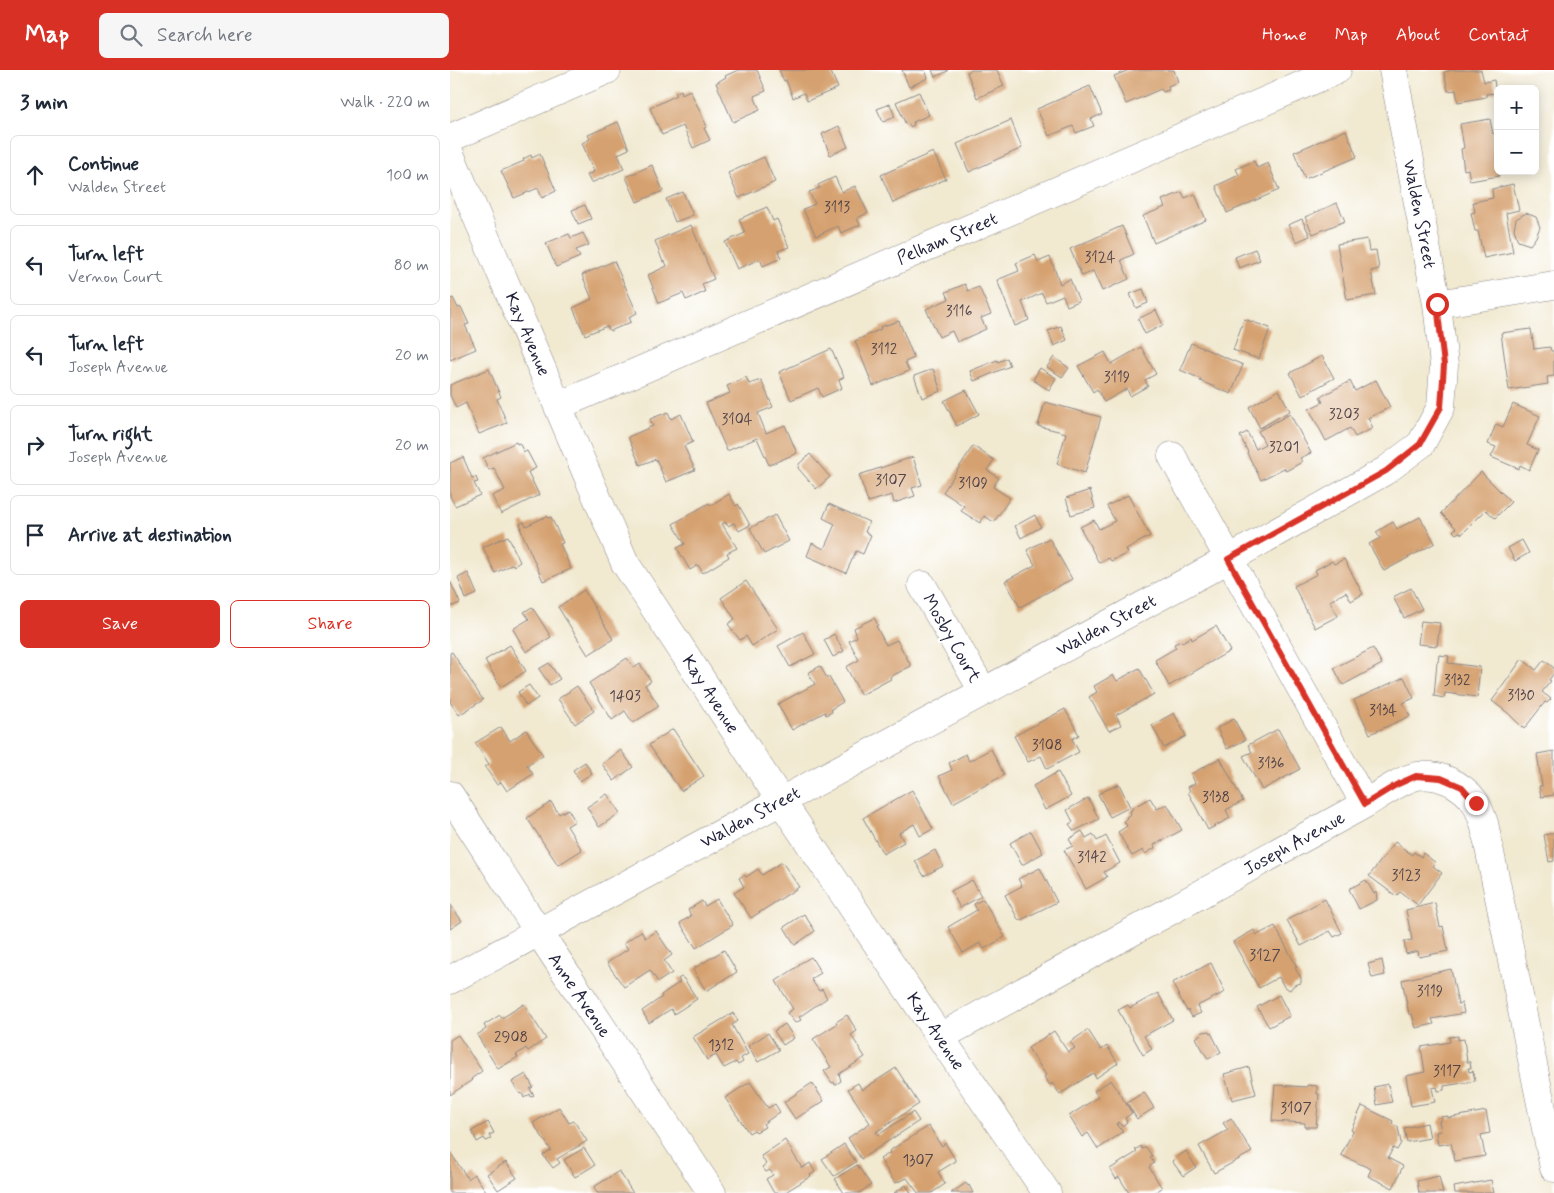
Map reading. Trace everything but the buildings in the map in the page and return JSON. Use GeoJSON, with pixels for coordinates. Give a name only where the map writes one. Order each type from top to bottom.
{"type":"FeatureCollection","features":[{"type":"Feature","properties":{"kind":"street"},"geometry":{"type":"LineString","coordinates":[[450,138],[606,70]]}},
{"type":"Feature","properties":{"kind":"street","name":"Pelham Street"},"geometry":{"type":"LineString","coordinates":[[558,406],[1337,70]]}},
{"type":"Feature","properties":{"kind":"street","name":"Walden Street"},"geometry":{"type":"LineString","coordinates":[[450,980],[1228,559],[1386,471],[1420,444],[1441,407],[1444,365],[1437,304],[1393,70]]}},
{"type":"Feature","properties":{"kind":"street","name":"Kay Avenue"},"geometry":{"type":"LineString","coordinates":[[450,154],[625,562],[781,801],[1047,1193]]}},
{"type":"Feature","properties":{"kind":"street"},"geometry":{"type":"LineString","coordinates":[[1437,304],[1554,285]]}},
{"type":"Feature","properties":{"kind":"street"},"geometry":{"type":"LineString","coordinates":[[1172,456],[1365,804]]}},
{"type":"Feature","properties":{"kind":"street","name":"Mosby Court"},"geometry":{"type":"LineString","coordinates":[[922,585],[983,691]]}},
{"type":"Feature","properties":{"kind":"street","name":"Joseph Avenue"},"geometry":{"type":"LineString","coordinates":[[940,1037],[1365,804],[1396,785],[1416,776],[1441,778],[1462,787],[1476,803],[1484,823],[1549,1119],[1554,1168]]}},
{"type":"Feature","properties":{"kind":"street","name":"Anne Avenue"},"geometry":{"type":"LineString","coordinates":[[450,795],[712,1193]]}},
{"type":"Feature","properties":{"kind":"route"},"geometry":{"type":"LineString","coordinates":[[1437,304],[1444,365],[1441,407],[1420,444],[1386,471],[1228,559],[1365,804],[1396,785],[1416,776],[1441,778],[1462,787],[1476,803]]}}]}
